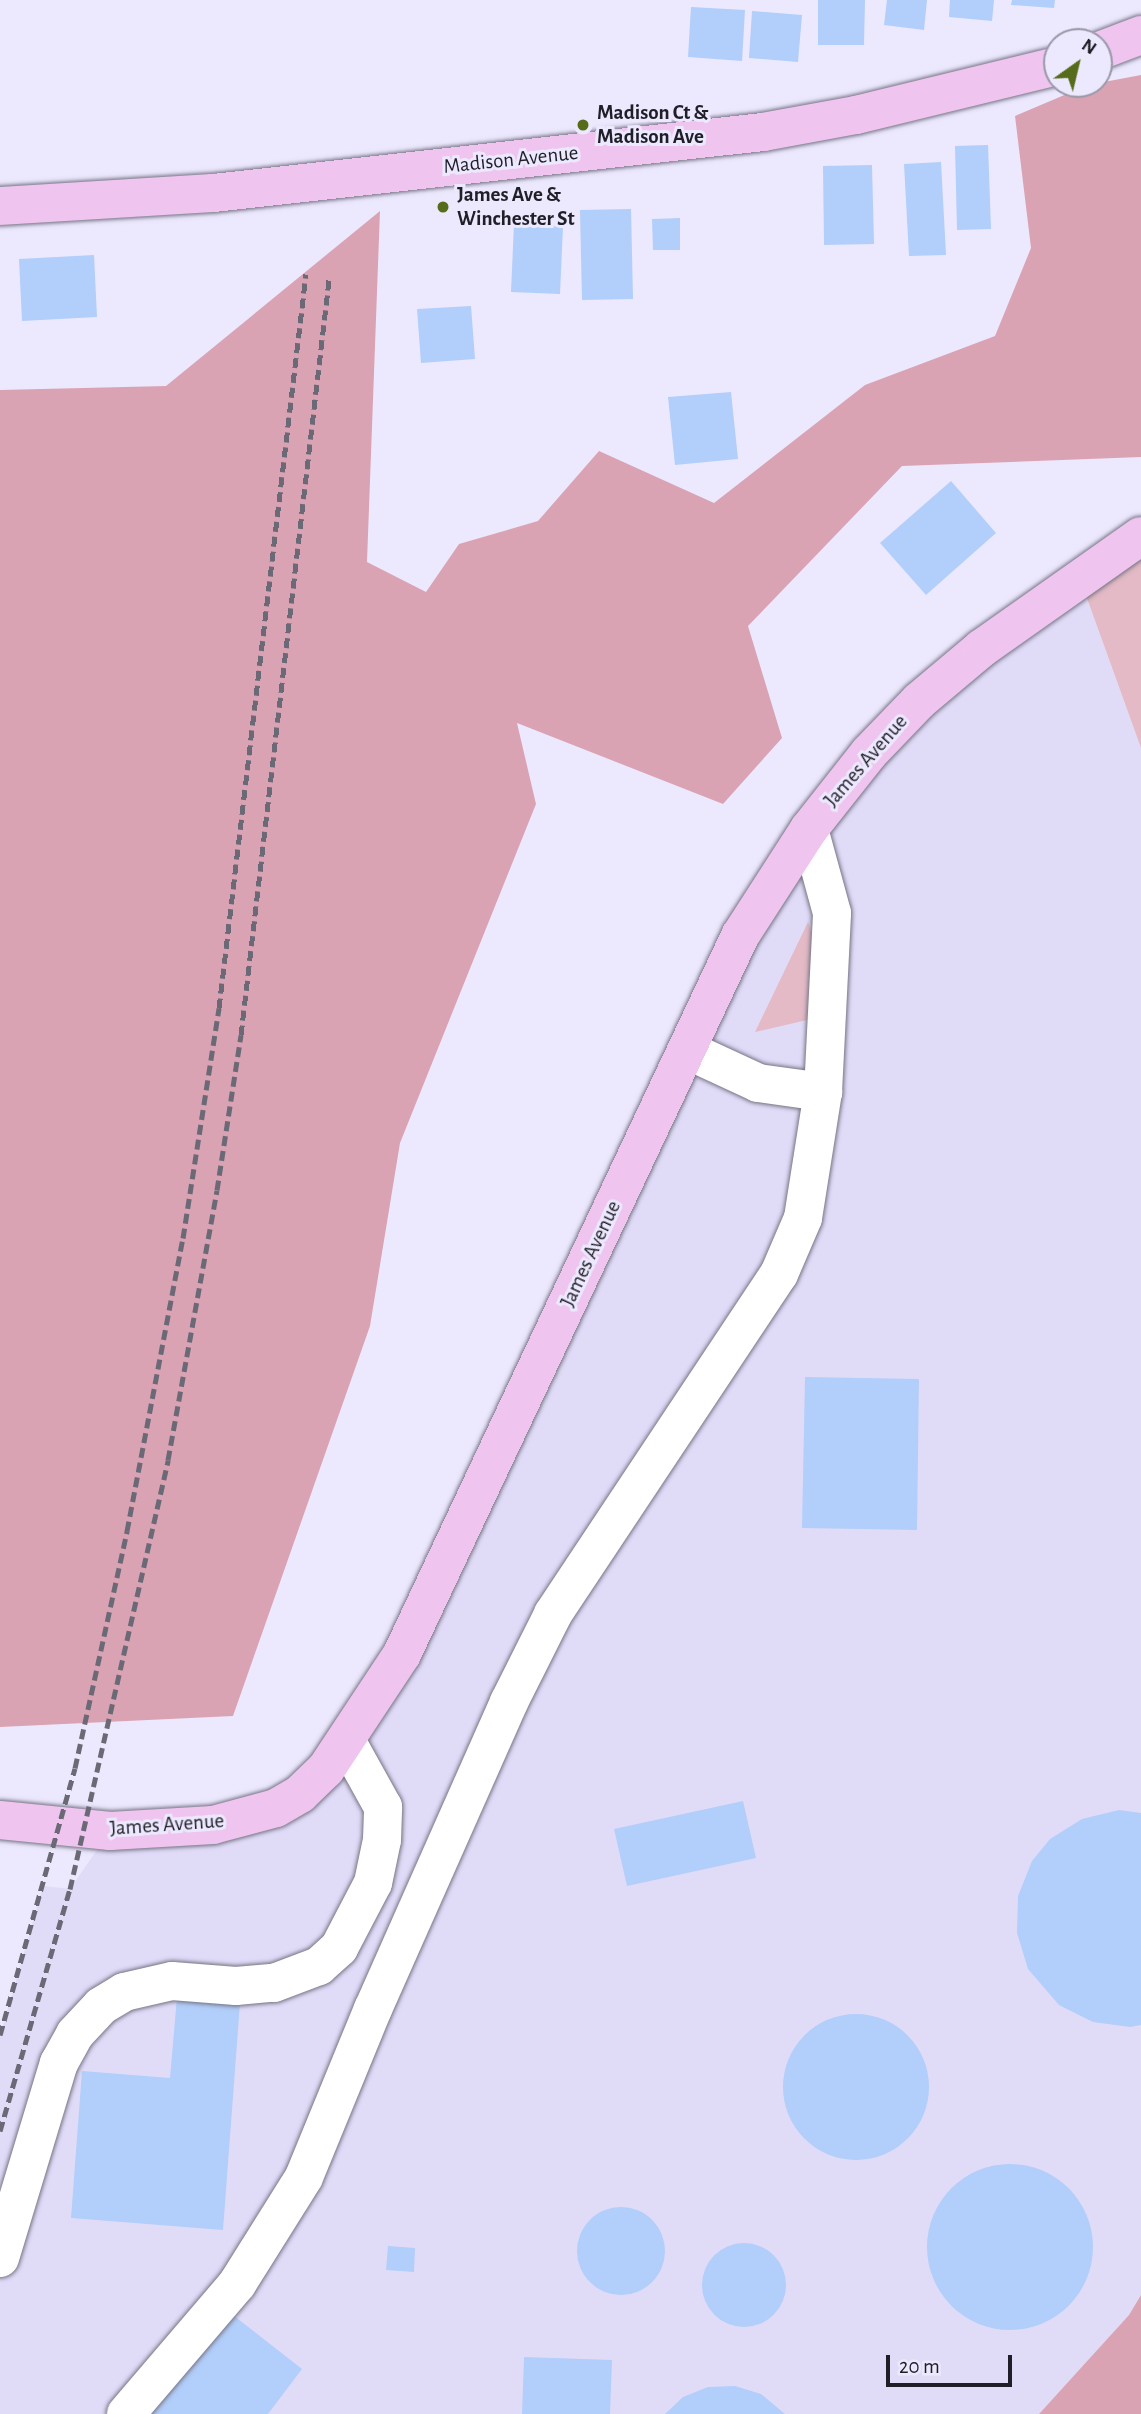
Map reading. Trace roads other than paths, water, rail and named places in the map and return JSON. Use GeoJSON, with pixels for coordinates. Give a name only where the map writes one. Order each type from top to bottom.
{"type":"FeatureCollection","features":[{"type":"Feature","properties":{"kind":"main road"},"geometry":{"type":"LineString","coordinates":[[1113,46],[1141,35]]}},
{"type":"Feature","properties":{"kind":"main road","name":"Madison Avenue"},"geometry":{"type":"LineString","coordinates":[[0,206],[214,192],[763,131],[856,115],[1043,69]]}},
{"type":"Feature","properties":{"kind":"main road","name":"James Avenue"},"geometry":{"type":"LineString","coordinates":[[0,1820],[110,1831],[213,1825],[276,1808],[300,1794],[347,1742],[402,1654],[740,936],[808,829],[869,752],[919,701],[982,648],[1141,536]]}},
{"type":"Feature","properties":{"kind":"lane"},"geometry":{"type":"LineString","coordinates":[[126,2414],[237,2284],[304,2177],[383,1985],[554,1614],[779,1274],[803,1218],[823,1092],[832,913],[808,829]]}},
{"type":"Feature","properties":{"kind":"lane"},"geometry":{"type":"LineString","coordinates":[[687,1050],[758,1083],[823,1092]]}},
{"type":"Feature","properties":{"kind":"lane"},"geometry":{"type":"LineString","coordinates":[[0,2258],[59,2063],[75,2034],[101,2006],[124,1992],[172,1981],[236,1986],[274,1983],[319,1966],[339,1948],[373,1883],[383,1840],[383,1807],[347,1742]]}},
{"type":"Feature","properties":{"kind":"railway"},"geometry":{"type":"LineString","coordinates":[[0,2035],[75,1768],[127,1531],[183,1238],[219,1008],[306,274]]}},
{"type":"Feature","properties":{"kind":"railway"},"geometry":{"type":"LineString","coordinates":[[0,2131],[70,1889],[168,1460],[217,1190],[241,1035],[329,280]]}},
{"type":"Feature","properties":{"kind":"place","name":"Madison Ct & Madison Ave"},"geometry":{"type":"Point","coordinates":[583,125]}},
{"type":"Feature","properties":{"kind":"place","name":"James Ave & Winchester St"},"geometry":{"type":"Point","coordinates":[443,207]}}]}
